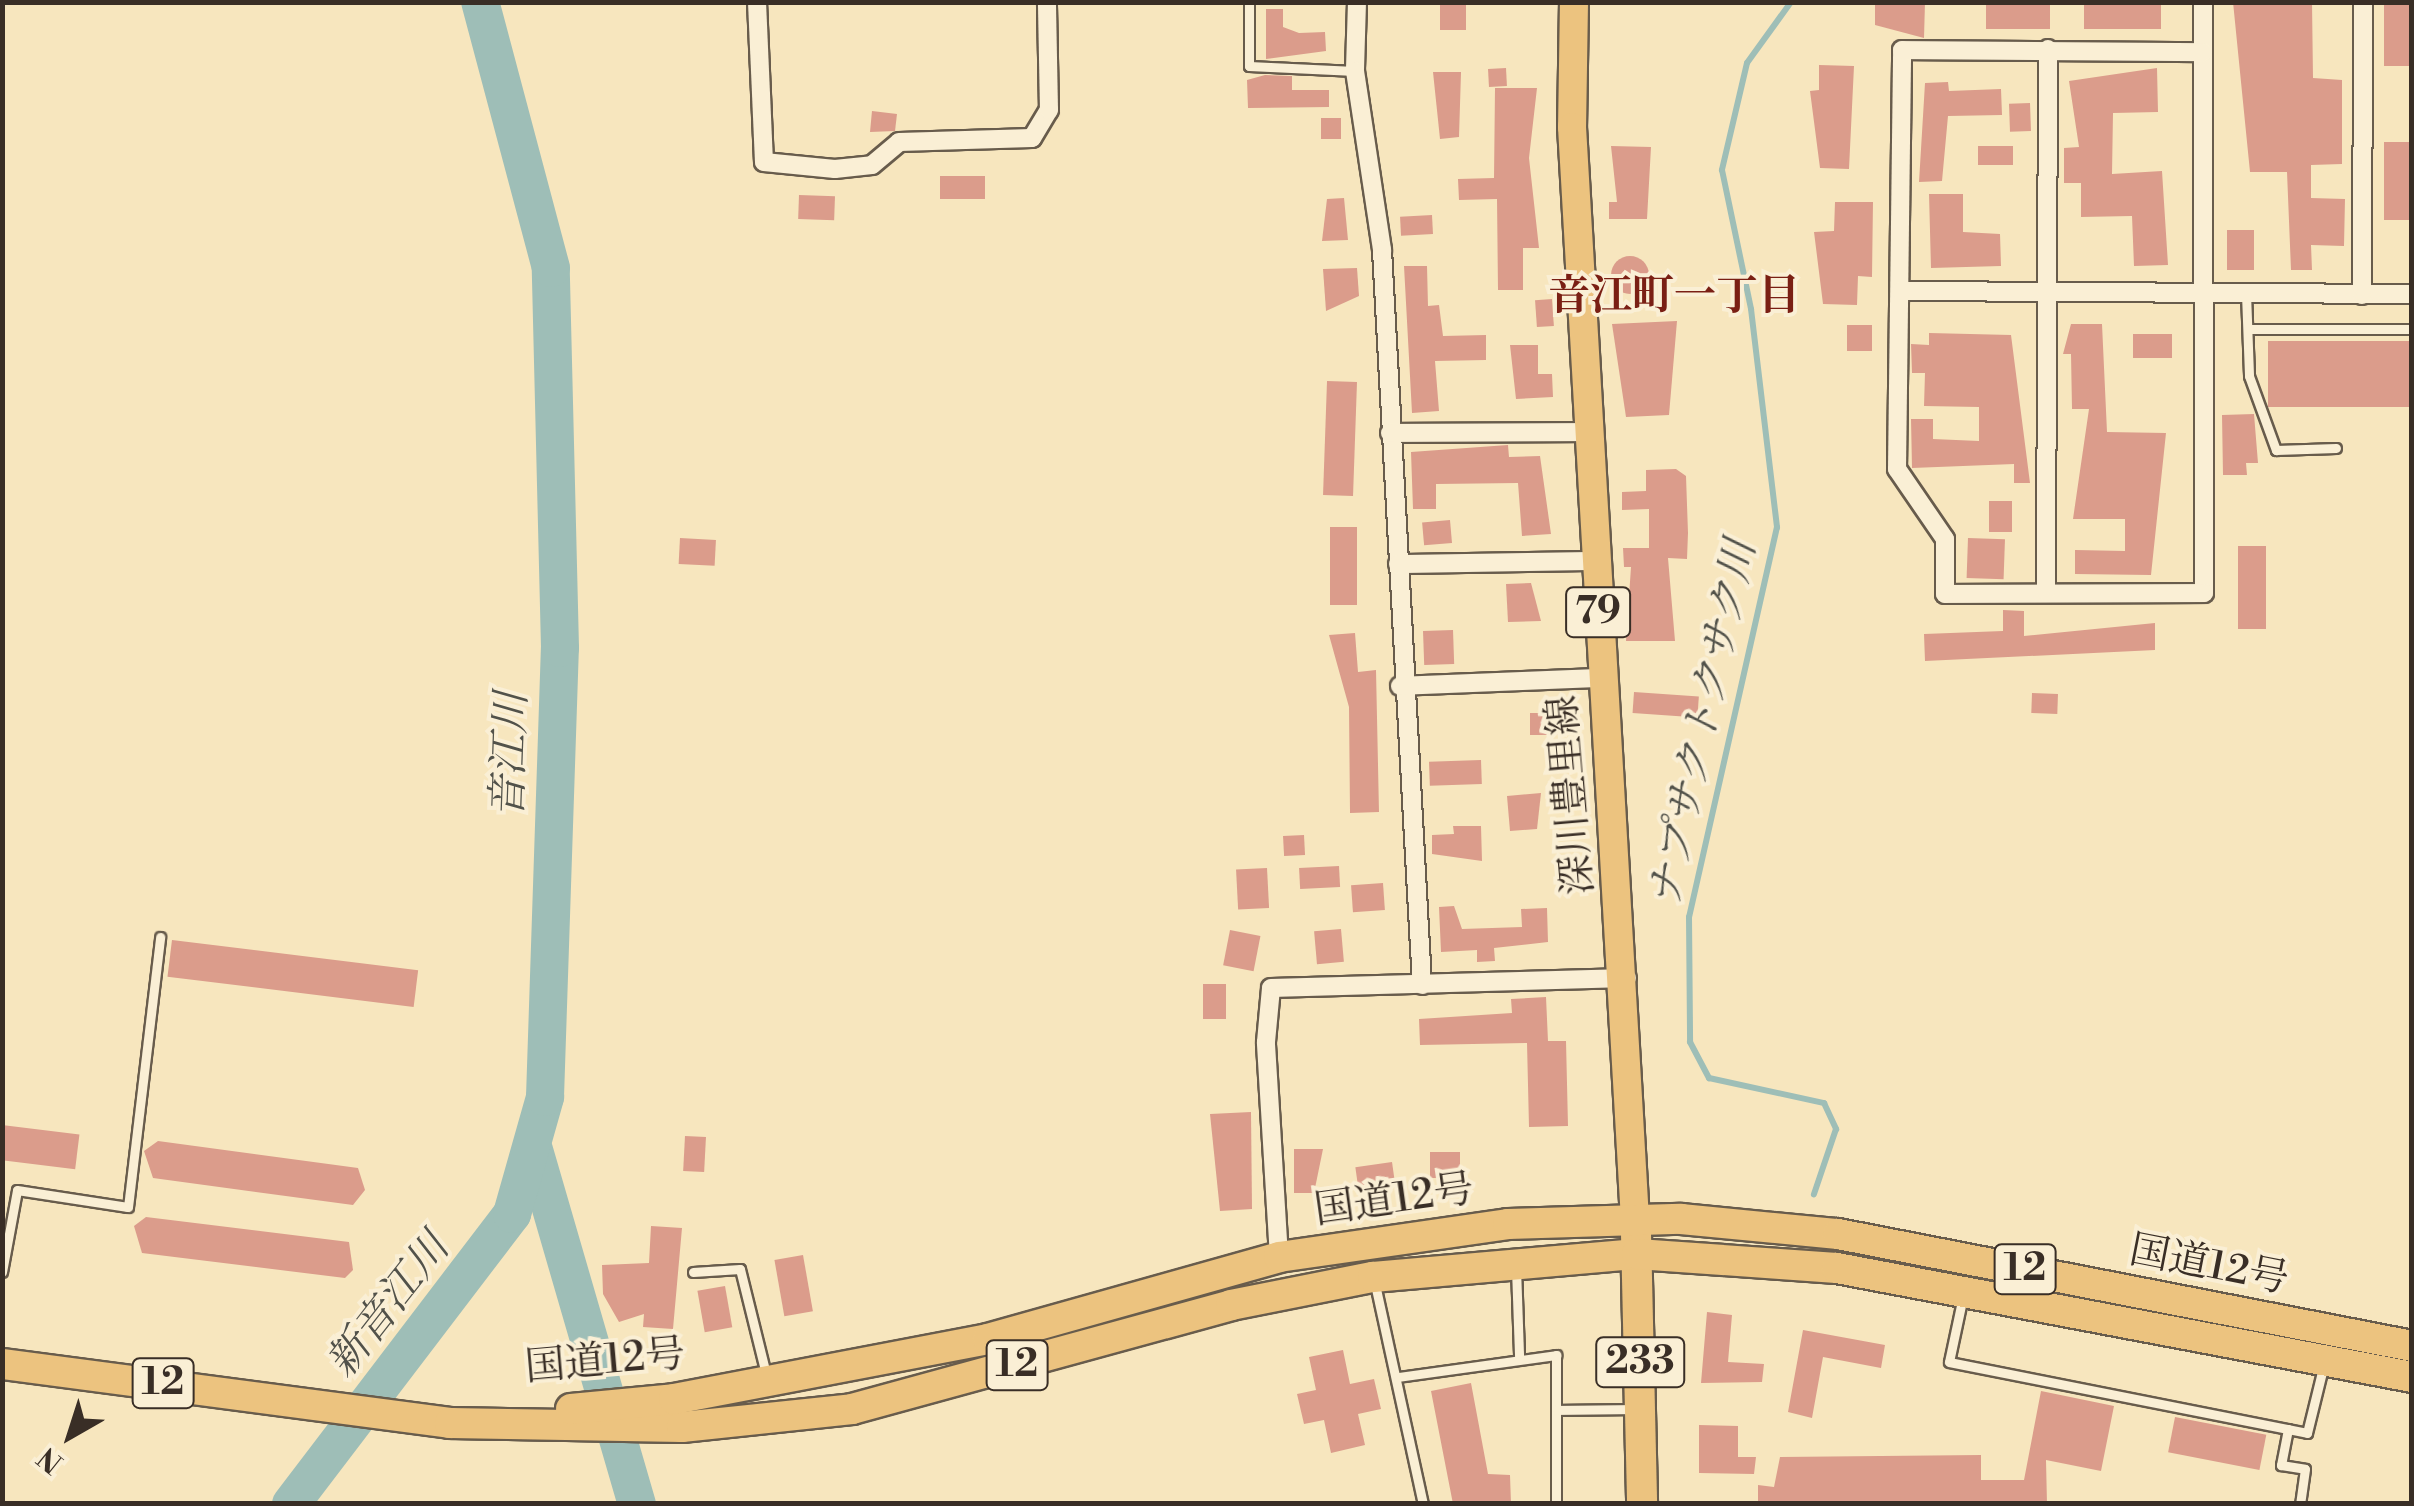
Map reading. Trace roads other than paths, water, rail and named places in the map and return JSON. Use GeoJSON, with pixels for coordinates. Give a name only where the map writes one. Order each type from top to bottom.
{"type":"FeatureCollection","features":[{"type":"Feature","properties":{"kind":"highway","name":"233"},"geometry":{"type":"LineString","coordinates":[[1635,1220],[1642,1504]]}},
{"type":"Feature","properties":{"kind":"highway","name":"国道12号"},"geometry":{"type":"LineString","coordinates":[[394,1410],[595,1408],[768,1380],[988,1340],[1279,1257],[1508,1224],[1635,1220],[1838,1234],[2412,1346]]}},
{"type":"Feature","properties":{"kind":"highway","name":"国道12号"},"geometry":{"type":"LineString","coordinates":[[2,1364],[394,1410],[450,1423],[591,1428],[852,1409],[1232,1305],[1373,1277],[1515,1260],[1637,1254],[1837,1268],[2412,1377]]}},
{"type":"Feature","properties":{"kind":"main road","name":"深川豊里線"},"geometry":{"type":"LineString","coordinates":[[1574,2],[1601,678],[1628,978],[1635,1220]]}},
{"type":"Feature","properties":{"kind":"street"},"geometry":{"type":"LineString","coordinates":[[757,2],[764,162],[835,169],[872,166],[899,142],[1032,138],[1050,110],[1047,2]]}},
{"type":"Feature","properties":{"kind":"street"},"geometry":{"type":"LineString","coordinates":[[1357,2],[1355,70],[1377,192],[1398,564],[1400,686],[1422,985]]}},
{"type":"Feature","properties":{"kind":"street"},"geometry":{"type":"LineString","coordinates":[[2204,2],[2204,52],[2200,292],[2204,594],[1946,594],[1945,540],[1898,469],[1902,50],[2204,52]]}},
{"type":"Feature","properties":{"kind":"street"},"geometry":{"type":"LineString","coordinates":[[2362,295],[2363,2]]}},
{"type":"Feature","properties":{"kind":"street"},"geometry":{"type":"LineString","coordinates":[[2046,592],[2048,49]]}},
{"type":"Feature","properties":{"kind":"street"},"geometry":{"type":"LineString","coordinates":[[1901,291],[2412,294]]}},
{"type":"Feature","properties":{"kind":"street"},"geometry":{"type":"LineString","coordinates":[[1390,433],[1589,432]]}},
{"type":"Feature","properties":{"kind":"street"},"geometry":{"type":"LineString","coordinates":[[1398,564],[1596,561]]}},
{"type":"Feature","properties":{"kind":"street"},"geometry":{"type":"LineString","coordinates":[[1400,686],[1601,678]]}},
{"type":"Feature","properties":{"kind":"street"},"geometry":{"type":"LineString","coordinates":[[1279,1257],[1266,1042],[1271,988],[1628,978]]}},
{"type":"Feature","properties":{"kind":"lane"},"geometry":{"type":"LineString","coordinates":[[1249,2],[1250,66],[1355,70]]}},
{"type":"Feature","properties":{"kind":"lane"},"geometry":{"type":"LineString","coordinates":[[2246,293],[2249,376],[2276,450],[2336,448]]}},
{"type":"Feature","properties":{"kind":"lane"},"geometry":{"type":"LineString","coordinates":[[2249,329],[2412,329]]}},
{"type":"Feature","properties":{"kind":"lane"},"geometry":{"type":"LineString","coordinates":[[2,1272],[16,1190],[128,1207],[160,936]]}},
{"type":"Feature","properties":{"kind":"lane"},"geometry":{"type":"LineString","coordinates":[[1515,1260],[1519,1356]]}},
{"type":"Feature","properties":{"kind":"lane"},"geometry":{"type":"LineString","coordinates":[[693,1272],[740,1270],[768,1380]]}},
{"type":"Feature","properties":{"kind":"lane"},"geometry":{"type":"LineString","coordinates":[[1373,1277],[1423,1504]]}},
{"type":"Feature","properties":{"kind":"lane"},"geometry":{"type":"LineString","coordinates":[[1964,1292],[1949,1362],[2307,1433],[2325,1360]]}},
{"type":"Feature","properties":{"kind":"lane"},"geometry":{"type":"LineString","coordinates":[[1398,1377],[1519,1356],[1556,1355],[1556,1504]]}},
{"type":"Feature","properties":{"kind":"lane"},"geometry":{"type":"LineString","coordinates":[[1556,1410],[1642,1408]]}},
{"type":"Feature","properties":{"kind":"lane"},"geometry":{"type":"LineString","coordinates":[[2288,1429],[2281,1465],[2305,1469],[2300,1504]]}},
{"type":"Feature","properties":{"kind":"waterway","name":"音江川"},"geometry":{"type":"LineString","coordinates":[[291,1504],[512,1214],[545,1097],[560,648],[551,268],[480,2]]}},
{"type":"Feature","properties":{"kind":"waterway","name":"ナプサクトクサク川"},"geometry":{"type":"LineString","coordinates":[[1791,2],[1747,63],[1722,170],[1751,309],[1777,527],[1689,917],[1690,1042],[1709,1078],[1824,1103],[1836,1129],[1814,1194]]}},
{"type":"Feature","properties":{"kind":"waterway","name":"音江川"},"geometry":{"type":"LineString","coordinates":[[534,1150],[637,1504]]}},
{"type":"Feature","properties":{"kind":"district","name":"音江町一丁目"},"geometry":{"type":"Point","coordinates":[1674,297]}},
{"type":"Feature","properties":{"kind":"water label","name":"新音江川"},"geometry":{"type":"Point","coordinates":[389,1306]}}]}
